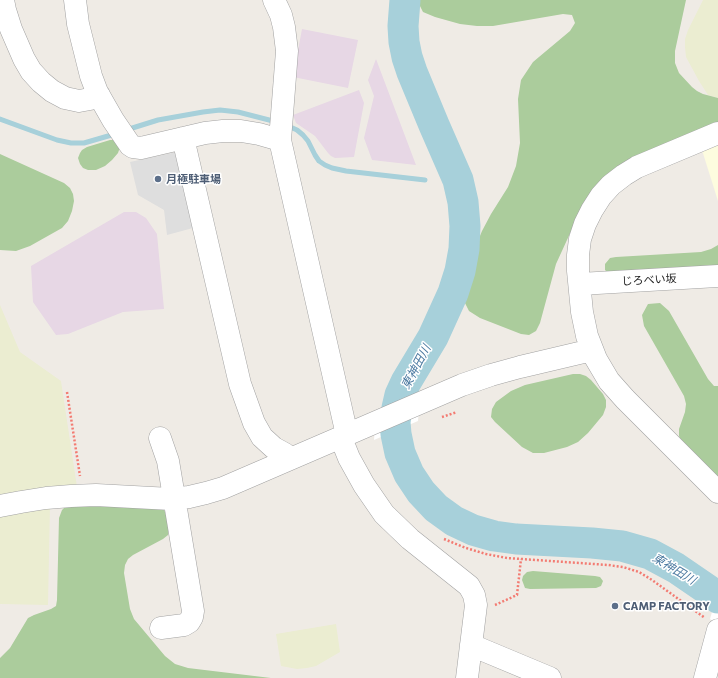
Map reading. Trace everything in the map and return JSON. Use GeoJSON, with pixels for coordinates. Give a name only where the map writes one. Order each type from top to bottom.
{"type":"FeatureCollection","features":[{"type":"Feature","properties":{"kind":"street"},"geometry":{"type":"LineString","coordinates":[[3,0],[11,29],[31,72],[41,82],[52,91],[65,98],[79,101],[90,100],[99,95]]}},
{"type":"Feature","properties":{"kind":"street"},"geometry":{"type":"LineString","coordinates":[[75,0],[78,24],[92,76],[99,95],[130,145],[141,148],[206,133],[223,131],[241,131],[280,140]]}},
{"type":"Feature","properties":{"kind":"street"},"geometry":{"type":"LineString","coordinates":[[274,0],[281,15],[287,51],[280,140],[349,458],[364,485],[384,514],[410,540],[469,586],[474,595],[476,605],[467,678]]}},
{"type":"Feature","properties":{"kind":"street"},"geometry":{"type":"LineString","coordinates":[[718,133],[637,167],[611,185],[601,196],[585,224],[580,239],[578,255],[582,312],[587,336],[596,359],[608,381],[718,492]]}},
{"type":"Feature","properties":{"kind":"street"},"geometry":{"type":"LineString","coordinates":[[183,138],[240,384],[254,423],[262,437],[274,448],[285,454],[288,460]]}},
{"type":"Feature","properties":{"kind":"street","name":"じろべい坂"},"geometry":{"type":"LineString","coordinates":[[580,284],[718,276]]}},
{"type":"Feature","properties":{"kind":"street"},"geometry":{"type":"LineString","coordinates":[[0,506],[46,498],[82,496],[154,499],[200,495],[223,488],[376,422],[491,375],[520,366],[592,350]]}},
{"type":"Feature","properties":{"kind":"street"},"geometry":{"type":"LineString","coordinates":[[160,438],[168,461],[193,611],[189,622],[161,628]]}},
{"type":"Feature","properties":{"kind":"street"},"geometry":{"type":"LineString","coordinates":[[705,678],[712,624]]}},
{"type":"Feature","properties":{"kind":"street"},"geometry":{"type":"LineString","coordinates":[[471,645],[550,678]]}},
{"type":"Feature","properties":{"kind":"path"},"geometry":{"type":"LineString","coordinates":[[67,392],[82,496]]}},
{"type":"Feature","properties":{"kind":"path"},"geometry":{"type":"LineString","coordinates":[[440,537],[466,548],[507,558],[608,564],[639,572],[712,624]]}},
{"type":"Feature","properties":{"kind":"path"},"geometry":{"type":"LineString","coordinates":[[517,595],[521,559]]}},
{"type":"Feature","properties":{"kind":"shaded area"},"geometry":{"type":"Polygon","coordinates":[[[703,0],[718,0],[718,98],[708,95],[686,57],[685,39],[703,0]]]}},
{"type":"Feature","properties":{"kind":"shaded area"},"geometry":{"type":"Polygon","coordinates":[[[302,29],[358,40],[348,88],[293,77],[302,29]]]}},
{"type":"Feature","properties":{"kind":"shaded area"},"geometry":{"type":"Polygon","coordinates":[[[376,59],[416,165],[372,160],[364,138],[374,96],[368,80],[376,59]]]}},
{"type":"Feature","properties":{"kind":"shaded area"},"geometry":{"type":"Polygon","coordinates":[[[359,90],[364,103],[354,157],[335,158],[328,153],[315,136],[296,123],[293,115],[359,90]]]}},
{"type":"Feature","properties":{"kind":"shaded area"},"geometry":{"type":"Polygon","coordinates":[[[718,143],[718,201],[702,150],[718,143]]]}},
{"type":"Feature","properties":{"kind":"shaded area","name":"月極駐車場"},"geometry":{"type":"Polygon","coordinates":[[[176,152],[193,228],[167,235],[164,210],[138,195],[130,162],[176,152]]]}},
{"type":"Feature","properties":{"kind":"shaded area"},"geometry":{"type":"Polygon","coordinates":[[[124,212],[136,212],[146,218],[157,234],[164,309],[123,312],[68,334],[56,335],[33,302],[31,266],[124,212]]]}},
{"type":"Feature","properties":{"kind":"shaded area"},"geometry":{"type":"Polygon","coordinates":[[[0,305],[20,352],[61,381],[77,487],[0,497],[0,305]]]}},
{"type":"Feature","properties":{"kind":"shaded area"},"geometry":{"type":"Polygon","coordinates":[[[50,505],[48,605],[0,604],[0,514],[50,505]]]}},
{"type":"Feature","properties":{"kind":"shaded area"},"geometry":{"type":"Polygon","coordinates":[[[336,624],[340,652],[316,666],[297,669],[281,666],[276,634],[336,624]]]}},
{"type":"Feature","properties":{"kind":"green space"},"geometry":{"type":"Polygon","coordinates":[[[417,0],[686,0],[675,51],[675,63],[679,73],[692,87],[703,94],[718,98],[718,122],[633,158],[583,205],[556,264],[540,323],[536,331],[529,335],[521,334],[480,318],[469,311],[464,301],[464,288],[475,248],[482,231],[508,187],[516,166],[520,143],[518,99],[521,80],[533,62],[570,31],[575,23],[572,15],[563,14],[493,26],[460,24],[423,12],[417,0]]]}},
{"type":"Feature","properties":{"kind":"green space"},"geometry":{"type":"Polygon","coordinates":[[[110,140],[115,140],[120,147],[118,153],[112,160],[105,166],[96,170],[88,170],[83,168],[78,158],[82,150],[110,140]]]}},
{"type":"Feature","properties":{"kind":"green space"},"geometry":{"type":"Polygon","coordinates":[[[0,154],[64,183],[70,188],[73,194],[74,201],[72,211],[68,221],[62,228],[30,246],[16,251],[0,250],[0,154]]]}},
{"type":"Feature","properties":{"kind":"green space"},"geometry":{"type":"Polygon","coordinates":[[[718,245],[718,269],[609,274],[605,270],[605,264],[610,258],[701,252],[718,245]]]}},
{"type":"Feature","properties":{"kind":"green space"},"geometry":{"type":"Polygon","coordinates":[[[660,303],[669,311],[708,379],[714,386],[718,386],[718,478],[682,442],[679,436],[679,429],[686,404],[684,396],[644,326],[642,315],[648,304],[660,303]]]}},
{"type":"Feature","properties":{"kind":"green space"},"geometry":{"type":"Polygon","coordinates":[[[573,374],[586,376],[603,394],[606,400],[606,407],[603,415],[588,433],[578,442],[567,447],[544,453],[533,453],[522,447],[491,417],[492,409],[496,402],[511,391],[525,385],[573,374]]]}},
{"type":"Feature","properties":{"kind":"green space"},"geometry":{"type":"Polygon","coordinates":[[[74,503],[164,509],[169,528],[168,535],[133,555],[128,559],[125,565],[124,573],[130,609],[134,619],[165,656],[175,664],[188,668],[271,678],[0,678],[0,658],[10,648],[28,618],[56,606],[59,518],[62,510],[67,505],[74,503]]]}},
{"type":"Feature","properties":{"kind":"green space"},"geometry":{"type":"Polygon","coordinates":[[[533,571],[595,576],[600,577],[603,581],[601,586],[596,588],[525,588],[522,580],[523,576],[527,572],[533,571]]]}},
{"type":"Feature","properties":{"kind":"pier"},"geometry":{"type":"Polygon","coordinates":[[[420,394],[418,421],[374,440],[376,412],[420,394]]]}},
{"type":"Feature","properties":{"kind":"pier"},"geometry":{"type":"Polygon","coordinates":[[[718,591],[718,626],[710,619],[718,591]]]}},
{"type":"Feature","properties":{"kind":"waterway","name":"東神田川"},"geometry":{"type":"LineString","coordinates":[[405,0],[403,26],[407,57],[458,180],[463,202],[465,226],[464,249],[460,271],[453,293],[433,337],[406,382],[400,395],[397,408],[395,422],[396,434],[400,453],[409,474],[421,492],[436,508],[454,521],[473,530],[494,536],[516,539],[622,546],[650,554],[676,568],[718,598]]}},
{"type":"Feature","properties":{"kind":"waterway"},"geometry":{"type":"LineString","coordinates":[[126,130],[158,120],[220,110],[238,112],[273,121]]}},
{"type":"Feature","properties":{"kind":"waterway"},"geometry":{"type":"LineString","coordinates":[[0,119],[57,140],[71,143],[84,143],[115,134]]}},
{"type":"Feature","properties":{"kind":"waterway"},"geometry":{"type":"LineString","coordinates":[[288,126],[297,130],[303,135],[319,161],[332,168],[425,180]]}},
{"type":"Feature","properties":{"kind":"waterway"},"geometry":{"type":"LineString","coordinates":[[448,183],[459,185]]}},
{"type":"Feature","properties":{"kind":"place","name":"月極駐車場"},"geometry":{"type":"Point","coordinates":[158,179]}},
{"type":"Feature","properties":{"kind":"place","name":"CAMP FACTORY"},"geometry":{"type":"Point","coordinates":[615,606]}}]}
